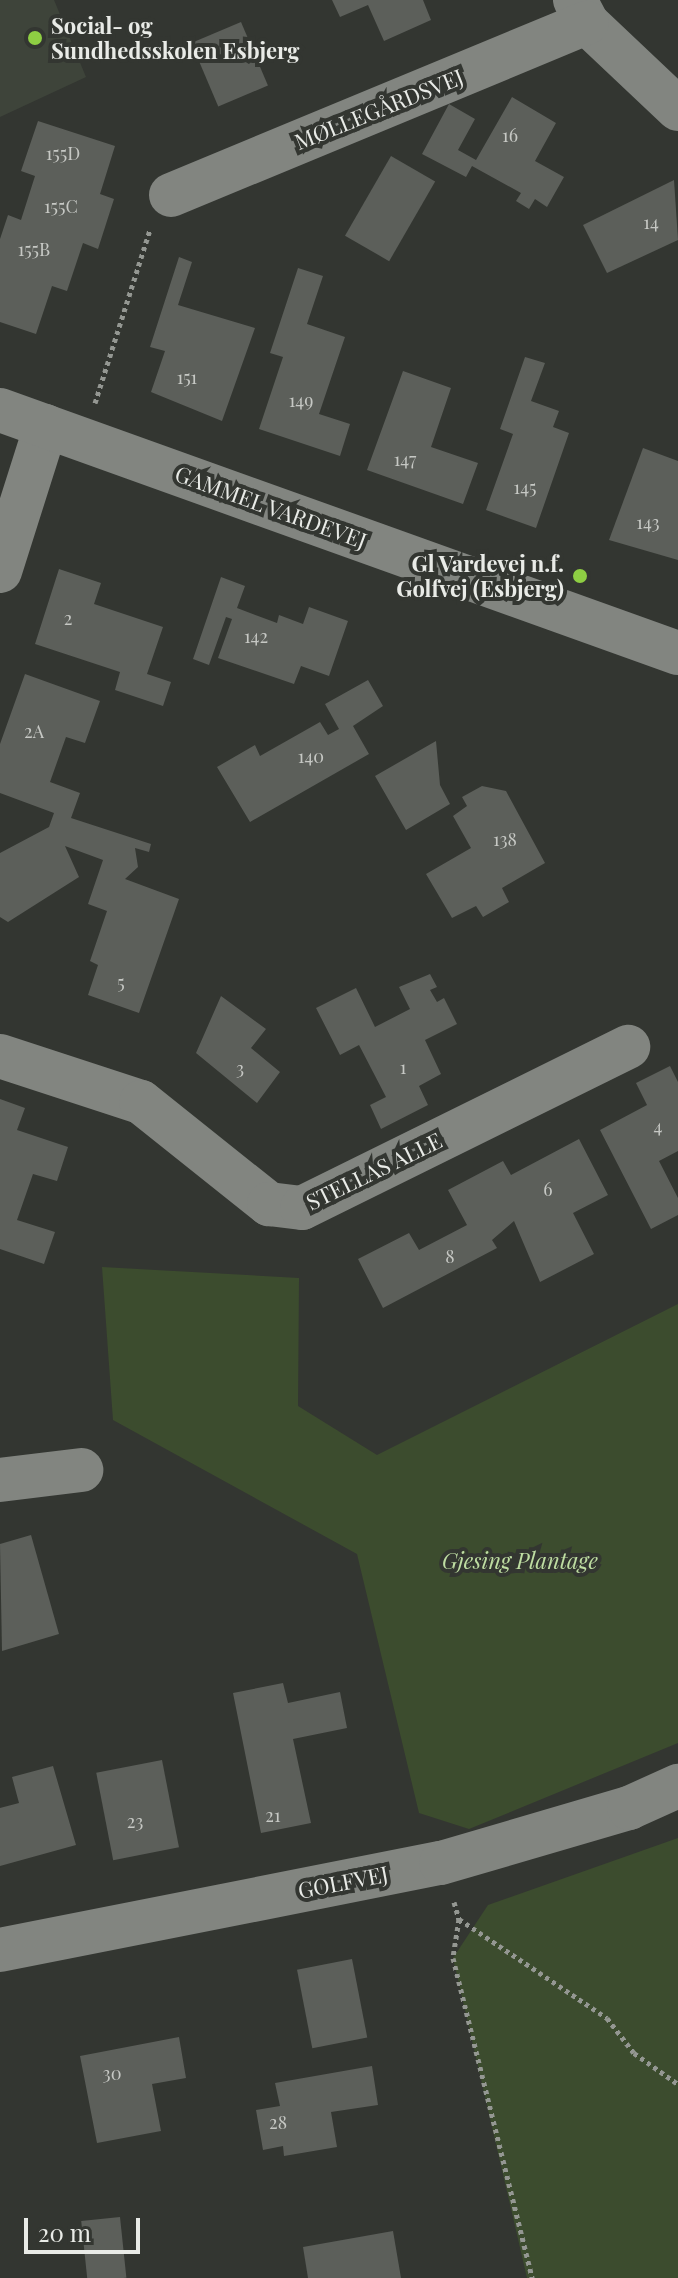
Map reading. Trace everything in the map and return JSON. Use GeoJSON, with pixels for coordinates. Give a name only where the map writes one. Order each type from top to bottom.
{"type":"FeatureCollection","features":[{"type":"Feature","properties":{"kind":"street","name":"MØLLEGÅRDSVEJ"},"geometry":{"type":"LineString","coordinates":[[171,195],[581,12],[678,109]]}},
{"type":"Feature","properties":{"kind":"street","name":"GAMMEL VARDEVEJ"},"geometry":{"type":"LineString","coordinates":[[0,410],[678,653]]}},
{"type":"Feature","properties":{"kind":"street"},"geometry":{"type":"LineString","coordinates":[[0,571],[64,432]]}},
{"type":"Feature","properties":{"kind":"street","name":"STELLAS ALLE"},"geometry":{"type":"LineString","coordinates":[[0,1056],[141,1102],[258,1196],[302,1208],[628,1047]]}},
{"type":"Feature","properties":{"kind":"street"},"geometry":{"type":"LineString","coordinates":[[0,1480],[81,1470]]}},
{"type":"Feature","properties":{"kind":"street","name":"GOLFVEJ"},"geometry":{"type":"LineString","coordinates":[[0,1950],[441,1863],[629,1808],[678,1786]]}},
{"type":"Feature","properties":{"kind":"path"},"geometry":{"type":"LineString","coordinates":[[64,432],[157,209],[171,195]]}},
{"type":"Feature","properties":{"kind":"path"},"geometry":{"type":"LineString","coordinates":[[441,1863],[459,1919],[453,1958],[532,2278]]}},
{"type":"Feature","properties":{"kind":"path"},"geometry":{"type":"LineString","coordinates":[[459,1919],[607,2018],[634,2053],[678,2084]]}},
{"type":"Feature","properties":{"kind":"shaded area","name":"Social- og Sundhedsskolen Esbjerg"},"geometry":{"type":"Polygon","coordinates":[[[0,0],[54,0],[86,77],[0,117],[0,0]]]}},
{"type":"Feature","properties":{"kind":"green space","name":"Gjesing Plantage"},"geometry":{"type":"Polygon","coordinates":[[[102,1267],[299,1278],[298,1406],[377,1455],[678,1304],[678,1743],[469,1829],[419,1813],[357,1554],[113,1420],[102,1267]]]}},
{"type":"Feature","properties":{"kind":"green space"},"geometry":{"type":"Polygon","coordinates":[[[678,1838],[678,2278],[527,2278],[453,1958],[488,1905],[678,1838]]]}},
{"type":"Feature","properties":{"kind":"building"},"geometry":{"type":"Polygon","coordinates":[[[332,0],[423,0],[431,20],[384,41],[368,5],[340,17],[332,0]]]}},
{"type":"Feature","properties":{"kind":"building"},"geometry":{"type":"Polygon","coordinates":[[[241,22],[268,86],[218,107],[191,43],[241,22]]]}},
{"type":"Feature","properties":{"kind":"building"},"geometry":{"type":"Polygon","coordinates":[[[512,97],[556,123],[535,161],[564,177],[547,207],[535,199],[529,209],[516,201],[521,193],[472,166],[466,177],[422,154],[449,104],[475,119],[458,150],[476,160],[512,97]]]}},
{"type":"Feature","properties":{"kind":"building"},"geometry":{"type":"Polygon","coordinates":[[[38,121],[115,146],[100,194],[114,199],[98,249],[83,243],[67,291],[52,286],[36,334],[0,322],[0,239],[8,215],[21,220],[35,176],[21,171],[38,121]]]}},
{"type":"Feature","properties":{"kind":"building"},"geometry":{"type":"Polygon","coordinates":[[[391,156],[435,182],[389,261],[345,236],[391,156]]]}},
{"type":"Feature","properties":{"kind":"building"},"geometry":{"type":"Polygon","coordinates":[[[674,180],[678,240],[607,273],[583,225],[674,180]]]}},
{"type":"Feature","properties":{"kind":"building"},"geometry":{"type":"Polygon","coordinates":[[[179,257],[192,262],[178,305],[255,328],[222,421],[151,392],[165,351],[150,347],[179,257]]]}},
{"type":"Feature","properties":{"kind":"building"},"geometry":{"type":"Polygon","coordinates":[[[298,268],[323,276],[307,324],[345,337],[319,414],[350,424],[340,456],[259,429],[283,357],[270,353],[298,268]]]}},
{"type":"Feature","properties":{"kind":"building"},"geometry":{"type":"Polygon","coordinates":[[[525,357],[545,363],[531,401],[559,411],[553,427],[569,433],[536,528],[486,510],[513,434],[500,429],[525,357]]]}},
{"type":"Feature","properties":{"kind":"building"},"geometry":{"type":"Polygon","coordinates":[[[403,371],[451,388],[431,447],[478,463],[463,504],[367,470],[403,371]]]}},
{"type":"Feature","properties":{"kind":"building"},"geometry":{"type":"Polygon","coordinates":[[[643,448],[678,461],[678,560],[609,540],[643,448]]]}},
{"type":"Feature","properties":{"kind":"building"},"geometry":{"type":"Polygon","coordinates":[[[59,569],[101,583],[94,604],[163,627],[147,674],[171,682],[163,706],[115,690],[120,672],[35,644],[59,569]]]}},
{"type":"Feature","properties":{"kind":"building"},"geometry":{"type":"Polygon","coordinates":[[[221,577],[245,586],[237,608],[277,623],[279,615],[303,624],[309,607],[348,621],[329,676],[301,666],[294,684],[218,658],[232,619],[226,617],[209,665],[193,659],[221,577]]]}},
{"type":"Feature","properties":{"kind":"building"},"geometry":{"type":"Polygon","coordinates":[[[25,674],[100,701],[85,743],[66,737],[50,782],[80,793],[71,818],[151,844],[149,852],[135,848],[138,867],[125,879],[179,899],[139,1013],[88,995],[98,965],[90,961],[107,911],[88,904],[103,860],[65,846],[79,877],[8,922],[0,917],[0,853],[49,827],[54,813],[0,793],[0,744],[25,674]]]}},
{"type":"Feature","properties":{"kind":"building"},"geometry":{"type":"Polygon","coordinates":[[[368,680],[383,706],[353,726],[369,754],[250,822],[217,767],[255,745],[260,756],[320,722],[328,735],[339,729],[325,704],[368,680]]]}},
{"type":"Feature","properties":{"kind":"building"},"geometry":{"type":"Polygon","coordinates":[[[436,741],[440,785],[450,804],[406,830],[375,776],[436,741]]]}},
{"type":"Feature","properties":{"kind":"building"},"geometry":{"type":"Polygon","coordinates":[[[482,786],[506,791],[545,863],[502,888],[509,902],[483,917],[476,906],[452,918],[426,874],[471,848],[453,816],[467,806],[462,797],[482,786]]]}},
{"type":"Feature","properties":{"kind":"building"},"geometry":{"type":"Polygon","coordinates":[[[430,974],[437,987],[430,990],[437,1002],[444,998],[457,1024],[425,1040],[441,1074],[419,1086],[428,1105],[381,1129],[370,1105],[386,1097],[359,1045],[340,1055],[316,1008],[356,988],[375,1027],[410,1009],[399,987],[430,974]]]}},
{"type":"Feature","properties":{"kind":"building"},"geometry":{"type":"Polygon","coordinates":[[[221,996],[266,1029],[251,1048],[280,1072],[257,1103],[196,1053],[221,996]]]}},
{"type":"Feature","properties":{"kind":"building"},"geometry":{"type":"Polygon","coordinates":[[[670,1066],[678,1082],[678,1151],[659,1161],[678,1198],[678,1215],[651,1229],[600,1130],[647,1105],[636,1083],[670,1066]]]}},
{"type":"Feature","properties":{"kind":"building"},"geometry":{"type":"Polygon","coordinates":[[[0,1099],[25,1108],[17,1130],[68,1147],[57,1181],[33,1174],[17,1220],[55,1232],[44,1264],[0,1249],[0,1099]]]}},
{"type":"Feature","properties":{"kind":"building"},"geometry":{"type":"Polygon","coordinates":[[[579,1139],[608,1195],[573,1213],[594,1254],[540,1282],[514,1221],[492,1240],[497,1248],[383,1308],[358,1259],[409,1233],[419,1250],[467,1225],[448,1190],[503,1161],[511,1175],[579,1139]]]}},
{"type":"Feature","properties":{"kind":"building"},"geometry":{"type":"Polygon","coordinates":[[[31,1535],[59,1634],[2,1651],[0,1544],[31,1535]]]}},
{"type":"Feature","properties":{"kind":"building"},"geometry":{"type":"Polygon","coordinates":[[[283,1683],[288,1703],[340,1692],[347,1728],[293,1739],[311,1823],[261,1833],[233,1693],[283,1683]]]}},
{"type":"Feature","properties":{"kind":"building"},"geometry":{"type":"Polygon","coordinates":[[[162,1760],[179,1847],[113,1860],[96,1773],[162,1760]]]}},
{"type":"Feature","properties":{"kind":"building"},"geometry":{"type":"Polygon","coordinates":[[[53,1766],[76,1845],[0,1866],[0,1808],[19,1803],[12,1777],[53,1766]]]}},
{"type":"Feature","properties":{"kind":"building"},"geometry":{"type":"Polygon","coordinates":[[[352,1959],[367,2038],[312,2048],[297,1970],[352,1959]]]}},
{"type":"Feature","properties":{"kind":"building"},"geometry":{"type":"Polygon","coordinates":[[[179,2037],[186,2078],[152,2084],[161,2131],[97,2143],[80,2056],[179,2037]]]}},
{"type":"Feature","properties":{"kind":"building"},"geometry":{"type":"Polygon","coordinates":[[[372,2066],[378,2105],[331,2112],[337,2147],[284,2156],[283,2146],[263,2150],[256,2110],[280,2106],[275,2083],[372,2066]]]}},
{"type":"Feature","properties":{"kind":"building"},"geometry":{"type":"Polygon","coordinates":[[[120,2217],[126,2278],[87,2278],[81,2221],[120,2217]]]}},
{"type":"Feature","properties":{"kind":"building"},"geometry":{"type":"Polygon","coordinates":[[[393,2231],[401,2278],[308,2278],[303,2247],[393,2231]]]}},
{"type":"Feature","properties":{"kind":"place","name":"Social- og Sundhedsskolen Esbjerg"},"geometry":{"type":"Point","coordinates":[35,38]}},
{"type":"Feature","properties":{"kind":"place","name":"Gl Vardevej n.f. Golfvej (Esbjerg)"},"geometry":{"type":"Point","coordinates":[580,576]}}]}
